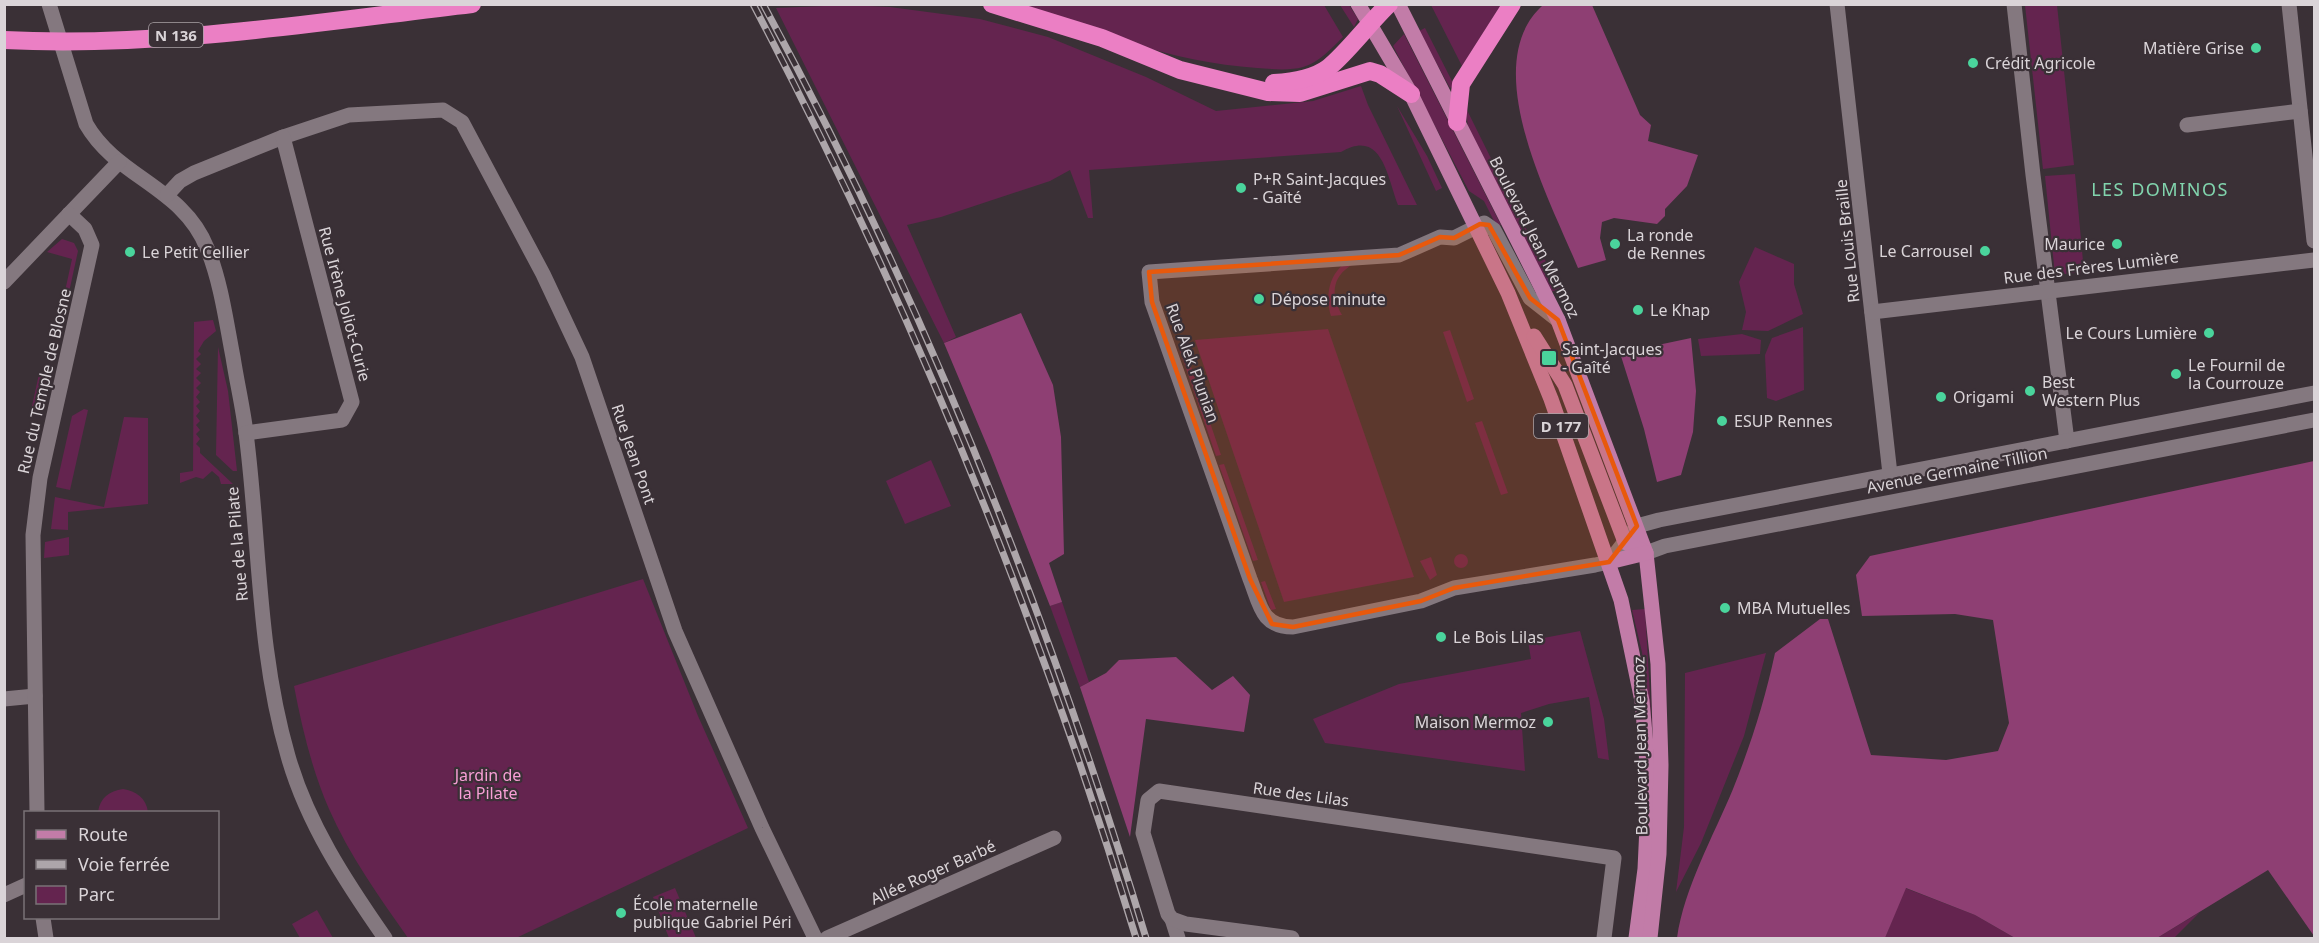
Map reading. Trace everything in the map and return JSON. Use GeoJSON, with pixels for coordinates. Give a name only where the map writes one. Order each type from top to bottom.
{"type":"FeatureCollection","features":[{"type":"Feature","properties":{"kind":"highway","name":"N 136"},"geometry":{"type":"LineString","coordinates":[[4,40],[85,40],[245,30],[472,4]]}},
{"type":"Feature","properties":{"kind":"highway"},"geometry":{"type":"LineString","coordinates":[[992,4],[1102,38],[1180,70],[1268,92],[1293,94],[1370,70],[1411,94]]}},
{"type":"Feature","properties":{"kind":"highway"},"geometry":{"type":"LineString","coordinates":[[1239,83],[1295,82],[1327,69],[1369,22],[1389,4]]}},
{"type":"Feature","properties":{"kind":"highway"},"geometry":{"type":"LineString","coordinates":[[1457,122],[1461,84],[1512,4]]}},
{"type":"Feature","properties":{"kind":"main road","name":"D 177"},"geometry":{"type":"LineString","coordinates":[[1358,4],[1369,22]]}},
{"type":"Feature","properties":{"kind":"main road","name":"Boulevard Jean Mermoz"},"geometry":{"type":"LineString","coordinates":[[1398,4],[1558,320],[1646,553],[1658,664],[1661,765],[1659,854],[1650,939]]}},
{"type":"Feature","properties":{"kind":"main road","name":"Boulevard Jean Mermoz"},"geometry":{"type":"LineString","coordinates":[[1369,22],[1411,94],[1508,293],[1565,386],[1625,542]]}},
{"type":"Feature","properties":{"kind":"main road","name":"Boulevard Jean Mermoz"},"geometry":{"type":"LineString","coordinates":[[1508,293],[1551,399],[1609,562],[1621,600],[1642,701],[1648,805],[1645,869],[1636,939]]}},
{"type":"Feature","properties":{"kind":"main road"},"geometry":{"type":"LineString","coordinates":[[1625,542],[1646,553]]}},
{"type":"Feature","properties":{"kind":"main road","name":"Avenue Germaine Tillion"},"geometry":{"type":"LineString","coordinates":[[1609,562],[1646,553]]}},
{"type":"Feature","properties":{"kind":"street"},"geometry":{"type":"LineString","coordinates":[[4,282],[119,162],[96,142],[86,124],[49,4]]}},
{"type":"Feature","properties":{"kind":"street","name":"Rue Louis Braille"},"geometry":{"type":"LineString","coordinates":[[1837,4],[1890,474]]}},
{"type":"Feature","properties":{"kind":"street"},"geometry":{"type":"LineString","coordinates":[[2014,4],[2067,441]]}},
{"type":"Feature","properties":{"kind":"street"},"geometry":{"type":"LineString","coordinates":[[2289,4],[2314,241]]}},
{"type":"Feature","properties":{"kind":"street","name":"Rue Jean Pont"},"geometry":{"type":"LineString","coordinates":[[283,137],[321,122],[349,115],[443,110],[462,122],[543,274],[582,357],[675,630],[757,818],[814,939]]}},
{"type":"Feature","properties":{"kind":"street"},"geometry":{"type":"LineString","coordinates":[[2187,125],[2300,111]]}},
{"type":"Feature","properties":{"kind":"street"},"geometry":{"type":"LineString","coordinates":[[167,195],[180,181],[194,173],[283,137]]}},
{"type":"Feature","properties":{"kind":"street","name":"Rue Irène Joliot-Curie"},"geometry":{"type":"LineString","coordinates":[[246,433],[342,420],[352,402],[283,137]]}},
{"type":"Feature","properties":{"kind":"street","name":"Rue de la Pilate"},"geometry":{"type":"LineString","coordinates":[[119,162],[182,207],[193,221],[207,249],[224,310],[246,433],[261,611],[287,754],[313,822],[340,870],[385,939]]}},
{"type":"Feature","properties":{"kind":"street","name":"Rue du Temple de Blosne"},"geometry":{"type":"LineString","coordinates":[[37,811],[31,553],[36,507],[54,416],[91,252],[90,237],[69,214]]}},
{"type":"Feature","properties":{"kind":"street"},"geometry":{"type":"LineString","coordinates":[[1474,227],[1484,223],[1494,230],[1530,298],[1558,320]]}},
{"type":"Feature","properties":{"kind":"street","name":"Rue Alek Plunian"},"geometry":{"type":"LineString","coordinates":[[1474,227],[1454,238],[1440,237],[1399,255],[1149,272],[1152,302],[1250,579],[1269,620],[1278,626],[1293,627],[1430,599],[1454,588],[1609,562]]}},
{"type":"Feature","properties":{"kind":"street","name":"Rue des Frères Lumière"},"geometry":{"type":"LineString","coordinates":[[1872,312],[2314,260]]}},
{"type":"Feature","properties":{"kind":"street","name":"Avenue Germaine Tillion"},"geometry":{"type":"LineString","coordinates":[[1637,526],[1890,474],[2314,393]]}},
{"type":"Feature","properties":{"kind":"street","name":"Avenue Germaine Tillion"},"geometry":{"type":"LineString","coordinates":[[1646,553],[1676,544],[2314,420]]}},
{"type":"Feature","properties":{"kind":"street"},"geometry":{"type":"LineString","coordinates":[[1609,562],[1637,526]]}},
{"type":"Feature","properties":{"kind":"street"},"geometry":{"type":"LineString","coordinates":[[4,699],[35,696]]}},
{"type":"Feature","properties":{"kind":"street","name":"Rue des Lilas"},"geometry":{"type":"LineString","coordinates":[[1172,919],[1168,914],[1143,833],[1148,800],[1159,791],[1614,858],[1604,939]]}},
{"type":"Feature","properties":{"kind":"street","name":"Allée Roger Barbé"},"geometry":{"type":"LineString","coordinates":[[827,939],[1054,838]]}},
{"type":"Feature","properties":{"kind":"street"},"geometry":{"type":"LineString","coordinates":[[4,895],[24,886]]}},
{"type":"Feature","properties":{"kind":"street"},"geometry":{"type":"LineString","coordinates":[[43,919],[46,939]]}},
{"type":"Feature","properties":{"kind":"street"},"geometry":{"type":"LineString","coordinates":[[1172,919],[1178,939]]}},
{"type":"Feature","properties":{"kind":"street"},"geometry":{"type":"LineString","coordinates":[[1172,919],[1186,924],[1292,939]]}},
{"type":"Feature","properties":{"kind":"highlighted area"},"geometry":{"type":"Polygon","coordinates":[[[1480,224],[1489,225],[1530,298],[1558,320],[1637,526],[1609,562],[1454,588],[1421,601],[1293,627],[1272,624],[1250,579],[1152,302],[1149,272],[1399,255],[1440,237],[1454,238],[1480,224]]]}},
{"type":"Feature","properties":{"kind":"green space"},"geometry":{"type":"Polygon","coordinates":[[[848,5],[890,7],[980,19],[1048,37],[1146,77],[1216,111],[1313,101],[1361,86],[1417,205],[1398,205],[1381,159],[1366,146],[1355,146],[1341,152],[1089,170],[1093,218],[1088,218],[1070,170],[1050,181],[941,217],[907,225],[956,337],[944,343],[776,8],[848,5]]]}},
{"type":"Feature","properties":{"kind":"green space"},"geometry":{"type":"Polygon","coordinates":[[[1017,5],[1324,5],[1343,37],[1325,55],[1309,65],[1298,68],[1225,65],[1164,53],[1017,5]]]}},
{"type":"Feature","properties":{"kind":"green space"},"geometry":{"type":"Polygon","coordinates":[[[1340,5],[1349,5],[1358,19],[1354,27],[1340,5]]]}},
{"type":"Feature","properties":{"kind":"green space"},"geometry":{"type":"Polygon","coordinates":[[[1431,5],[1501,5],[1462,66],[1431,5]]]}},
{"type":"Feature","properties":{"kind":"green space"},"geometry":{"type":"Polygon","coordinates":[[[2025,5],[2057,5],[2074,165],[2043,169],[2025,5]]]}},
{"type":"Feature","properties":{"kind":"green space"},"geometry":{"type":"Polygon","coordinates":[[[1425,28],[1454,85],[1450,88],[1419,31],[1425,28]]]}},
{"type":"Feature","properties":{"kind":"green space"},"geometry":{"type":"Polygon","coordinates":[[[1404,34],[1501,225],[1497,227],[1484,201],[1469,191],[1393,46],[1404,34]]]}},
{"type":"Feature","properties":{"kind":"green space"},"geometry":{"type":"Polygon","coordinates":[[[1397,106],[1427,156],[1442,188],[1436,191],[1397,106]]]}},
{"type":"Feature","properties":{"kind":"green space"},"geometry":{"type":"Polygon","coordinates":[[[1465,106],[1525,227],[1562,288],[1551,292],[1468,127],[1465,106]]]}},
{"type":"Feature","properties":{"kind":"green space"},"geometry":{"type":"Polygon","coordinates":[[[2075,174],[2084,272],[2055,275],[2045,176],[2075,174]]]}},
{"type":"Feature","properties":{"kind":"green space"},"geometry":{"type":"Polygon","coordinates":[[[62,239],[74,243],[78,251],[66,306],[62,305],[72,259],[47,252],[62,239]]]}},
{"type":"Feature","properties":{"kind":"green space"},"geometry":{"type":"Polygon","coordinates":[[[1755,247],[1794,264],[1794,284],[1803,314],[1768,331],[1742,330],[1746,312],[1739,282],[1755,247]]]}},
{"type":"Feature","properties":{"kind":"green space"},"geometry":{"type":"Polygon","coordinates":[[[1357,262],[1338,278],[1335,299],[1342,315],[1331,316],[1328,301],[1332,280],[1345,263],[1357,262]]]}},
{"type":"Feature","properties":{"kind":"green space"},"geometry":{"type":"Polygon","coordinates":[[[213,320],[216,331],[204,341],[198,351],[201,354],[196,359],[201,364],[196,369],[201,373],[196,378],[201,383],[196,388],[200,392],[196,397],[200,402],[196,406],[200,411],[196,416],[200,421],[196,425],[200,430],[196,434],[200,439],[196,444],[200,448],[200,453],[233,484],[221,484],[219,477],[212,471],[203,479],[196,477],[180,483],[180,473],[193,471],[194,322],[213,320]]]}},
{"type":"Feature","properties":{"kind":"green space"},"geometry":{"type":"Polygon","coordinates":[[[1803,327],[1804,390],[1776,401],[1767,398],[1765,355],[1772,338],[1803,327]]]}},
{"type":"Feature","properties":{"kind":"green space"},"geometry":{"type":"Polygon","coordinates":[[[1328,329],[1414,577],[1284,602],[1195,340],[1328,329]]]}},
{"type":"Feature","properties":{"kind":"green space"},"geometry":{"type":"Polygon","coordinates":[[[1450,330],[1474,399],[1467,402],[1443,332],[1450,330]]]}},
{"type":"Feature","properties":{"kind":"green space"},"geometry":{"type":"Polygon","coordinates":[[[1742,334],[1761,340],[1760,354],[1701,356],[1698,339],[1742,334]]]}},
{"type":"Feature","properties":{"kind":"green space"},"geometry":{"type":"Polygon","coordinates":[[[1183,343],[1221,455],[1216,456],[1178,345],[1183,343]]]}},
{"type":"Feature","properties":{"kind":"green space"},"geometry":{"type":"Polygon","coordinates":[[[218,347],[228,391],[237,471],[233,471],[216,455],[218,347]]]}},
{"type":"Feature","properties":{"kind":"green space"},"geometry":{"type":"Polygon","coordinates":[[[39,374],[52,377],[44,409],[32,406],[39,374]]]}},
{"type":"Feature","properties":{"kind":"green space"},"geometry":{"type":"Polygon","coordinates":[[[84,409],[88,410],[70,490],[56,487],[72,416],[84,409]]]}},
{"type":"Feature","properties":{"kind":"green space"},"geometry":{"type":"Polygon","coordinates":[[[124,417],[148,418],[148,504],[68,512],[68,530],[51,529],[55,497],[104,507],[124,417]]]}},
{"type":"Feature","properties":{"kind":"green space"},"geometry":{"type":"Polygon","coordinates":[[[1482,421],[1508,493],[1501,495],[1475,423],[1482,421]]]}},
{"type":"Feature","properties":{"kind":"green space"},"geometry":{"type":"Polygon","coordinates":[[[931,460],[951,506],[905,524],[886,481],[931,460]]]}},
{"type":"Feature","properties":{"kind":"green space"},"geometry":{"type":"Polygon","coordinates":[[[1224,464],[1258,560],[1253,561],[1219,465],[1224,464]]]}},
{"type":"Feature","properties":{"kind":"green space"},"geometry":{"type":"Polygon","coordinates":[[[69,537],[69,555],[44,558],[45,542],[69,537]]]}},
{"type":"Feature","properties":{"kind":"green space"},"geometry":{"type":"Polygon","coordinates":[[[1458,554],[1464,554],[1468,561],[1464,568],[1458,568],[1454,564],[1454,558],[1458,554]]]}},
{"type":"Feature","properties":{"kind":"green space"},"geometry":{"type":"Polygon","coordinates":[[[1431,557],[1437,575],[1430,580],[1420,561],[1431,557]]]}},
{"type":"Feature","properties":{"kind":"green space","name":"Jardin de la Pilate"},"geometry":{"type":"Polygon","coordinates":[[[643,579],[698,716],[748,828],[516,938],[408,938],[355,859],[329,809],[308,749],[294,686],[643,579]]]}},
{"type":"Feature","properties":{"kind":"green space"},"geometry":{"type":"Polygon","coordinates":[[[1265,581],[1276,609],[1271,610],[1261,582],[1265,581]]]}},
{"type":"Feature","properties":{"kind":"green space"},"geometry":{"type":"Polygon","coordinates":[[[1062,602],[1089,682],[1080,687],[1050,606],[1062,602]]]}},
{"type":"Feature","properties":{"kind":"green space"},"geometry":{"type":"Polygon","coordinates":[[[1645,609],[1652,730],[1642,652],[1632,610],[1645,609]]]}},
{"type":"Feature","properties":{"kind":"green space"},"geometry":{"type":"Polygon","coordinates":[[[1580,631],[1604,719],[1609,760],[1598,758],[1589,697],[1549,704],[1521,713],[1525,771],[1325,743],[1313,719],[1399,684],[1531,659],[1528,641],[1580,631]]]}},
{"type":"Feature","properties":{"kind":"green space"},"geometry":{"type":"Polygon","coordinates":[[[1766,653],[1744,736],[1701,843],[1676,892],[1684,827],[1685,673],[1766,653]]]}},
{"type":"Feature","properties":{"kind":"green space"},"geometry":{"type":"Polygon","coordinates":[[[123,789],[132,791],[140,796],[148,811],[98,811],[106,796],[113,791],[123,789]]]}},
{"type":"Feature","properties":{"kind":"green space"},"geometry":{"type":"Polygon","coordinates":[[[675,888],[696,938],[669,938],[653,897],[675,888]]]}},
{"type":"Feature","properties":{"kind":"green space"},"geometry":{"type":"Polygon","coordinates":[[[1905,888],[1975,915],[2015,938],[1885,938],[1905,888]]]}},
{"type":"Feature","properties":{"kind":"green space"},"geometry":{"type":"Polygon","coordinates":[[[317,910],[333,938],[300,938],[292,924],[317,910]]]}},
{"type":"Feature","properties":{"kind":"green space"},"geometry":{"type":"Polygon","coordinates":[[[2200,912],[2174,938],[2157,938],[2200,912]]]}},
{"type":"Feature","properties":{"kind":"shaded area"},"geometry":{"type":"Polygon","coordinates":[[[1543,5],[1592,5],[1640,115],[1651,125],[1648,141],[1698,155],[1687,186],[1665,209],[1665,216],[1657,224],[1614,218],[1602,222],[1600,238],[1606,260],[1578,268],[1537,172],[1525,134],[1518,97],[1516,62],[1524,31],[1543,5]]]}},
{"type":"Feature","properties":{"kind":"shaded area"},"geometry":{"type":"Polygon","coordinates":[[[1021,313],[1053,385],[1061,437],[1064,554],[1049,563],[1062,602],[1050,606],[944,343],[1021,313]]]}},
{"type":"Feature","properties":{"kind":"shaded area"},"geometry":{"type":"Polygon","coordinates":[[[1691,338],[1696,391],[1693,432],[1681,475],[1657,482],[1644,429],[1620,353],[1691,338]]]}},
{"type":"Feature","properties":{"kind":"shaded area"},"geometry":{"type":"Polygon","coordinates":[[[2314,461],[2314,936],[2268,870],[2157,938],[2015,938],[1975,915],[1906,888],[1885,938],[1677,938],[1686,900],[1700,862],[1733,789],[1752,739],[1775,653],[1820,619],[1828,619],[1871,755],[1946,760],[1998,751],[2009,723],[1993,620],[1955,614],[1862,616],[1856,575],[1870,556],[2314,461]]]}},
{"type":"Feature","properties":{"kind":"shaded area"},"geometry":{"type":"Polygon","coordinates":[[[1176,657],[1212,690],[1233,676],[1250,695],[1244,732],[1146,719],[1130,837],[1080,687],[1106,673],[1119,660],[1176,657]]]}},
{"type":"Feature","properties":{"kind":"railway"},"geometry":{"type":"LineString","coordinates":[[753,4],[811,117],[865,231],[967,462],[1057,698],[1136,938]]}},
{"type":"Feature","properties":{"kind":"railway"},"geometry":{"type":"LineString","coordinates":[[763,4],[822,116],[877,230],[978,462],[1025,579],[1068,698],[1146,938]]}},
{"type":"Feature","properties":{"kind":"place","name":"Matière Grise"},"geometry":{"type":"Point","coordinates":[2256,48]}},
{"type":"Feature","properties":{"kind":"place","name":"Crédit Agricole"},"geometry":{"type":"Point","coordinates":[1973,63]}},
{"type":"Feature","properties":{"kind":"place","name":"P+R Saint-Jacques - Gaîté"},"geometry":{"type":"Point","coordinates":[1241,188]}},
{"type":"Feature","properties":{"kind":"place","name":"La ronde de Rennes"},"geometry":{"type":"Point","coordinates":[1615,244]}},
{"type":"Feature","properties":{"kind":"place","name":"Maurice"},"geometry":{"type":"Point","coordinates":[2117,244]}},
{"type":"Feature","properties":{"kind":"place","name":"Le Carrousel"},"geometry":{"type":"Point","coordinates":[1985,251]}},
{"type":"Feature","properties":{"kind":"place","name":"Le Petit Cellier"},"geometry":{"type":"Point","coordinates":[130,252]}},
{"type":"Feature","properties":{"kind":"place","name":"Dépose minute"},"geometry":{"type":"Point","coordinates":[1259,299]}},
{"type":"Feature","properties":{"kind":"place","name":"Le Khap"},"geometry":{"type":"Point","coordinates":[1638,310]}},
{"type":"Feature","properties":{"kind":"place","name":"Le Cours Lumière"},"geometry":{"type":"Point","coordinates":[2209,333]}},
{"type":"Feature","properties":{"kind":"place","name":"Saint-Jacques - Gaîté"},"geometry":{"type":"Point","coordinates":[1549,358]}},
{"type":"Feature","properties":{"kind":"place","name":"Le Fournil de la Courrouze"},"geometry":{"type":"Point","coordinates":[2176,374]}},
{"type":"Feature","properties":{"kind":"place","name":"Best Western Plus"},"geometry":{"type":"Point","coordinates":[2030,391]}},
{"type":"Feature","properties":{"kind":"place","name":"Origami"},"geometry":{"type":"Point","coordinates":[1941,397]}},
{"type":"Feature","properties":{"kind":"place","name":"ESUP Rennes"},"geometry":{"type":"Point","coordinates":[1722,421]}},
{"type":"Feature","properties":{"kind":"place","name":"MBA Mutuelles"},"geometry":{"type":"Point","coordinates":[1725,608]}},
{"type":"Feature","properties":{"kind":"place","name":"Le Bois Lilas"},"geometry":{"type":"Point","coordinates":[1441,637]}},
{"type":"Feature","properties":{"kind":"place","name":"Maison Mermoz"},"geometry":{"type":"Point","coordinates":[1548,722]}},
{"type":"Feature","properties":{"kind":"place","name":"École maternelle publique Gabriel Péri"},"geometry":{"type":"Point","coordinates":[621,913]}},
{"type":"Feature","properties":{"kind":"district","name":"LES DOMINOS"},"geometry":{"type":"Point","coordinates":[2160,189]}}]}
